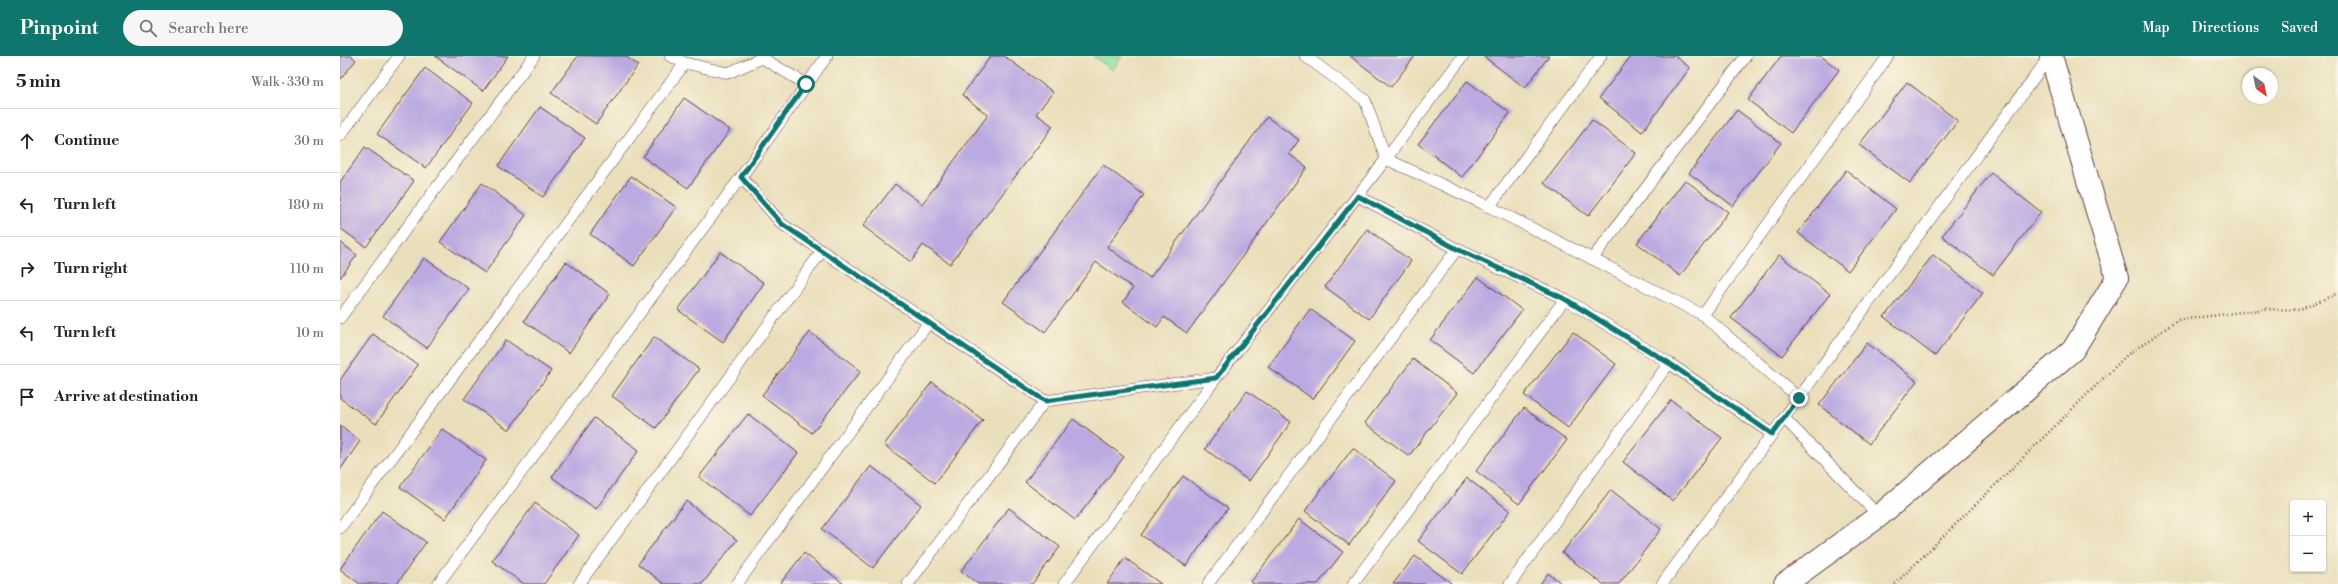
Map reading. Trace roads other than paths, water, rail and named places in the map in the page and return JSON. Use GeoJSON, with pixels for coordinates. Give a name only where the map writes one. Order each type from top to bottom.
{"type":"FeatureCollection","features":[{"type":"Feature","properties":{"kind":"street"},"geometry":{"type":"LineString","coordinates":[[1785,584],[1879,516],[2073,350],[2117,278],[2050,56]]}},
{"type":"Feature","properties":{"kind":"lane"},"geometry":{"type":"LineString","coordinates":[[340,136],[399,56]]}},
{"type":"Feature","properties":{"kind":"lane"},"geometry":{"type":"LineString","coordinates":[[340,318],[534,56]]}},
{"type":"Feature","properties":{"kind":"lane"},"geometry":{"type":"LineString","coordinates":[[670,56],[685,63],[728,73],[762,57],[806,84]]}},
{"type":"Feature","properties":{"kind":"lane"},"geometry":{"type":"LineString","coordinates":[[438,584],[741,177],[827,56]]}},
{"type":"Feature","properties":{"kind":"lane"},"geometry":{"type":"LineString","coordinates":[[1064,584],[1216,378],[1386,160],[1463,56]]}},
{"type":"Feature","properties":{"kind":"lane"},"geometry":{"type":"LineString","coordinates":[[1489,207],[1601,56]]}},
{"type":"Feature","properties":{"kind":"lane"},"geometry":{"type":"LineString","coordinates":[[1592,259],[1746,56]]}},
{"type":"Feature","properties":{"kind":"lane"},"geometry":{"type":"LineString","coordinates":[[1703,315],[1888,56]]}},
{"type":"Feature","properties":{"kind":"lane"},"geometry":{"type":"LineString","coordinates":[[1662,584],[2050,56]]}},
{"type":"Feature","properties":{"kind":"lane"},"geometry":{"type":"LineString","coordinates":[[1311,58],[1365,100],[1386,160],[1489,207],[1703,315],[1799,398]]}},
{"type":"Feature","properties":{"kind":"lane"},"geometry":{"type":"LineString","coordinates":[[340,528],[685,63]]}},
{"type":"Feature","properties":{"kind":"lane"},"geometry":{"type":"LineString","coordinates":[[741,177],[782,224],[1045,401],[1216,378]]}},
{"type":"Feature","properties":{"kind":"lane"},"geometry":{"type":"LineString","coordinates":[[1358,196],[1457,249],[1565,299],[1669,363],[1772,434]]}},
{"type":"Feature","properties":{"kind":"lane"},"geometry":{"type":"LineString","coordinates":[[1208,584],[1457,249]]}},
{"type":"Feature","properties":{"kind":"lane"},"geometry":{"type":"LineString","coordinates":[[579,584],[822,251]]}},
{"type":"Feature","properties":{"kind":"lane"},"geometry":{"type":"LineString","coordinates":[[1353,584],[1565,299]]}},
{"type":"Feature","properties":{"kind":"lane"},"geometry":{"type":"LineString","coordinates":[[737,584],[929,322]]}},
{"type":"Feature","properties":{"kind":"lane"},"geometry":{"type":"LineString","coordinates":[[1510,584],[1669,363]]}},
{"type":"Feature","properties":{"kind":"lane"},"geometry":{"type":"LineString","coordinates":[[908,584],[1045,401]]}},
{"type":"Feature","properties":{"kind":"lane"},"geometry":{"type":"LineString","coordinates":[[1784,418],[1879,516]]}}]}
